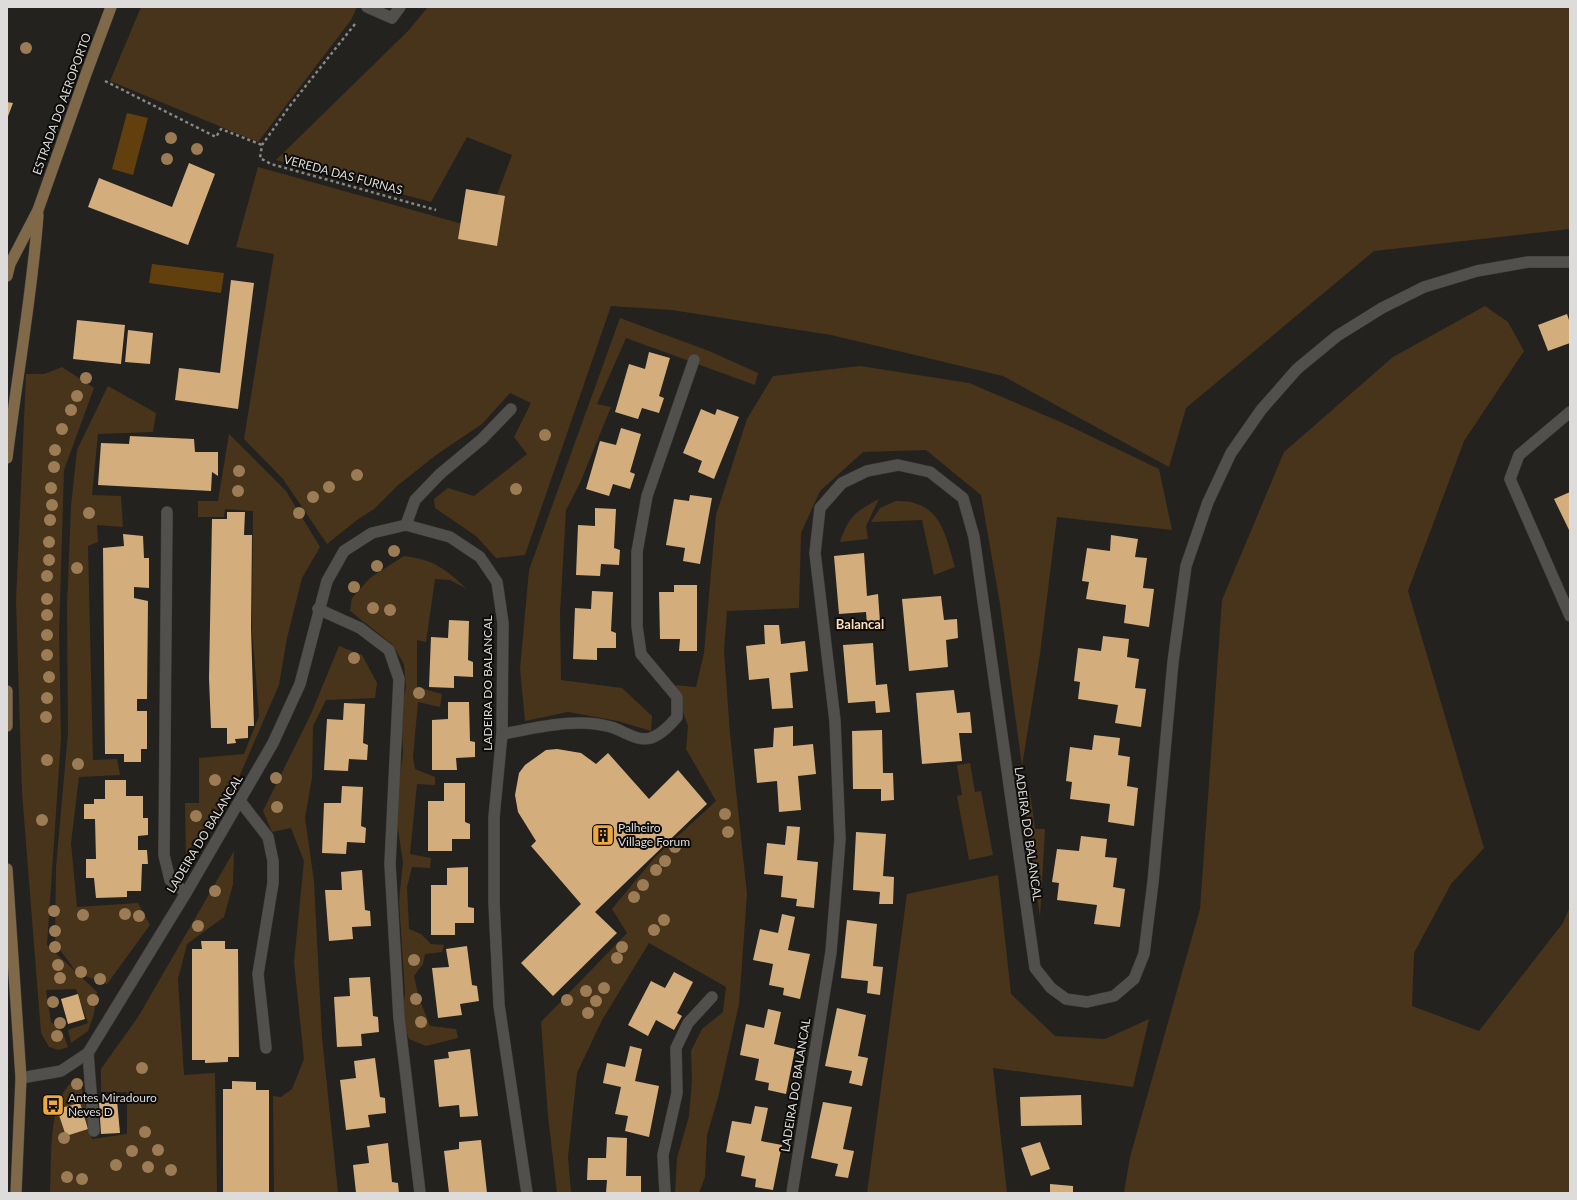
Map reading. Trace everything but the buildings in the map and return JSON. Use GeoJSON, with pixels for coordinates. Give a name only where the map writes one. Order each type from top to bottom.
{"type":"FeatureCollection","features":[{"type":"Feature","properties":{"kind":"main road","name":"ESTRADA DO AEROPORTO"},"geometry":{"type":"LineString","coordinates":[[7,276],[9,265],[38,210],[111,7]]}},
{"type":"Feature","properties":{"kind":"main road","name":"ESTRADA DO AEROPORTO"},"geometry":{"type":"LineString","coordinates":[[7,458],[19,364],[33,278],[38,210]]}},
{"type":"Feature","properties":{"kind":"main road"},"geometry":{"type":"LineString","coordinates":[[7,691],[7,726]]}},
{"type":"Feature","properties":{"kind":"main road"},"geometry":{"type":"LineString","coordinates":[[7,869],[21,1078],[16,1193]]}},
{"type":"Feature","properties":{"kind":"street"},"geometry":{"type":"LineString","coordinates":[[367,7],[392,18],[400,7]]}},
{"type":"Feature","properties":{"kind":"street","name":"LADEIRA DO BALANCAL"},"geometry":{"type":"LineString","coordinates":[[792,1193],[831,952],[840,839],[835,721],[814,553],[820,508],[842,483],[867,471],[898,465],[930,472],[963,498],[974,537],[1035,968],[1051,988],[1066,999],[1087,1002],[1114,996],[1134,979],[1144,954],[1154,874],[1173,662],[1186,566],[1208,502],[1231,453],[1261,410],[1297,369],[1337,336],[1382,308],[1424,287],[1477,271],[1528,262],[1570,262]]}},
{"type":"Feature","properties":{"kind":"street"},"geometry":{"type":"LineString","coordinates":[[502,734],[548,726],[584,723],[611,727],[634,737],[651,738],[667,729],[677,717],[677,698],[641,654],[637,626],[637,552],[647,496],[694,360]]}},
{"type":"Feature","properties":{"kind":"street"},"geometry":{"type":"LineString","coordinates":[[406,525],[415,500],[440,474],[482,439],[511,409]]}},
{"type":"Feature","properties":{"kind":"street"},"geometry":{"type":"LineString","coordinates":[[1570,412],[1519,455],[1510,479],[1570,616]]}},
{"type":"Feature","properties":{"kind":"street"},"geometry":{"type":"LineString","coordinates":[[167,512],[164,855],[170,880],[186,893]]}},
{"type":"Feature","properties":{"kind":"street","name":"LADEIRA DO BALANCAL"},"geometry":{"type":"LineString","coordinates":[[21,1078],[61,1071],[88,1053],[186,893],[273,743],[300,684],[318,609],[327,581],[344,550],[372,533],[406,525],[450,537],[480,557],[497,582],[503,623],[502,734],[494,817],[494,903],[499,1005],[527,1193]]}},
{"type":"Feature","properties":{"kind":"street"},"geometry":{"type":"LineString","coordinates":[[318,609],[360,628],[388,650],[399,679],[390,864],[399,1018],[420,1193]]}},
{"type":"Feature","properties":{"kind":"street"},"geometry":{"type":"LineString","coordinates":[[240,801],[268,837],[273,861],[272,883],[258,974],[266,1048]]}},
{"type":"Feature","properties":{"kind":"street"},"geometry":{"type":"LineString","coordinates":[[665,1193],[663,1154],[677,1093],[676,1048],[688,1023],[712,997]]}},
{"type":"Feature","properties":{"kind":"street"},"geometry":{"type":"LineString","coordinates":[[88,1053],[94,1131]]}},
{"type":"Feature","properties":{"kind":"path"},"geometry":{"type":"LineString","coordinates":[[103,80],[216,137],[221,129],[262,145],[289,107],[367,7]]}},
{"type":"Feature","properties":{"kind":"path","name":"VEREDA DAS FURNAS"},"geometry":{"type":"LineString","coordinates":[[262,145],[260,158],[271,164],[436,210]]}},
{"type":"Feature","properties":{"kind":"shaded area"},"geometry":{"type":"Polygon","coordinates":[[[141,7],[357,7],[351,20],[258,142],[110,81],[141,7]]]}},
{"type":"Feature","properties":{"kind":"shaded area"},"geometry":{"type":"Polygon","coordinates":[[[428,7],[1570,7],[1570,229],[1374,251],[1186,408],[1169,467],[1003,376],[831,335],[672,310],[611,306],[525,555],[496,558],[476,536],[435,508],[434,499],[448,488],[474,496],[527,454],[514,437],[531,403],[510,393],[482,424],[436,455],[397,486],[374,509],[357,520],[327,544],[283,479],[244,439],[274,254],[236,247],[258,167],[484,230],[512,155],[467,137],[431,202],[276,160],[408,31],[428,7]]]}},
{"type":"Feature","properties":{"kind":"shaded area"},"geometry":{"type":"Polygon","coordinates":[[[127,113],[148,118],[133,175],[112,169],[127,113]]]}},
{"type":"Feature","properties":{"kind":"shaded area"},"geometry":{"type":"Polygon","coordinates":[[[152,264],[224,273],[221,293],[149,283],[152,264]]]}},
{"type":"Feature","properties":{"kind":"shaded area"},"geometry":{"type":"Polygon","coordinates":[[[1485,306],[1508,322],[1524,351],[1464,441],[1408,591],[1484,848],[1451,884],[1414,953],[1412,1006],[1479,1031],[1563,923],[1570,907],[1570,1193],[1124,1193],[1130,1157],[1200,909],[1222,600],[1284,452],[1393,357],[1485,306]]]}},
{"type":"Feature","properties":{"kind":"shaded area"},"geometry":{"type":"Polygon","coordinates":[[[620,318],[709,351],[758,373],[755,385],[626,338],[597,404],[611,407],[580,483],[566,510],[560,612],[561,680],[622,688],[652,716],[651,731],[618,721],[568,712],[525,721],[520,669],[529,570],[620,318]]]}},
{"type":"Feature","properties":{"kind":"shaded area"},"geometry":{"type":"Polygon","coordinates":[[[860,366],[969,383],[1063,423],[1159,469],[1172,530],[1057,517],[1040,654],[1022,766],[1000,604],[981,495],[926,450],[863,452],[820,491],[801,533],[799,608],[727,611],[724,651],[730,734],[747,894],[739,1004],[718,1098],[707,1135],[705,1177],[699,1193],[675,1193],[677,1158],[689,1116],[692,1080],[691,1051],[702,1029],[723,1012],[726,987],[649,943],[602,1020],[577,1073],[568,1157],[571,1193],[557,1193],[548,1116],[541,1022],[627,933],[612,909],[655,857],[716,801],[686,749],[688,726],[673,685],[696,687],[704,653],[716,515],[747,419],[773,376],[860,366]]]}},
{"type":"Feature","properties":{"kind":"shaded area"},"geometry":{"type":"Polygon","coordinates":[[[62,367],[94,388],[64,470],[59,633],[61,738],[47,945],[97,992],[94,1014],[88,1031],[71,1043],[68,1030],[88,1023],[76,989],[46,990],[51,1022],[62,1031],[68,1047],[59,1050],[49,1047],[41,1033],[22,792],[16,601],[26,374],[44,374],[62,367]]]}},
{"type":"Feature","properties":{"kind":"shaded area"},"geometry":{"type":"Polygon","coordinates":[[[108,386],[156,413],[153,432],[98,434],[92,495],[121,496],[123,527],[97,525],[98,542],[88,546],[93,760],[117,759],[120,775],[79,777],[71,843],[77,907],[138,903],[150,925],[107,984],[77,973],[55,943],[56,867],[68,733],[67,607],[71,506],[77,450],[108,386]]]}},
{"type":"Feature","properties":{"kind":"shaded area"},"geometry":{"type":"Polygon","coordinates":[[[229,434],[286,491],[320,547],[302,578],[287,638],[279,685],[233,791],[186,854],[185,803],[199,803],[199,758],[244,754],[259,716],[252,630],[253,511],[225,509],[224,517],[198,517],[198,501],[218,501],[229,434]]]}},
{"type":"Feature","properties":{"kind":"shaded area"},"geometry":{"type":"Polygon","coordinates":[[[879,499],[866,526],[868,539],[840,542],[850,520],[858,511],[879,499]]]}},
{"type":"Feature","properties":{"kind":"shaded area"},"geometry":{"type":"Polygon","coordinates":[[[896,501],[911,502],[922,506],[931,512],[944,531],[955,567],[934,575],[922,520],[871,522],[880,508],[896,501]]]}},
{"type":"Feature","properties":{"kind":"shaded area"},"geometry":{"type":"Polygon","coordinates":[[[404,556],[424,560],[438,566],[445,570],[467,589],[450,580],[435,579],[426,642],[417,640],[417,687],[442,694],[440,707],[418,702],[413,757],[415,769],[435,777],[435,785],[417,784],[410,854],[431,858],[430,868],[412,867],[407,887],[409,929],[421,934],[431,944],[444,945],[442,952],[425,954],[423,964],[414,976],[419,998],[430,1026],[456,1029],[458,1038],[426,1046],[409,1039],[402,1018],[405,993],[399,901],[403,862],[395,811],[403,753],[401,707],[406,688],[404,664],[392,644],[350,611],[352,598],[370,578],[404,556]]]}},
{"type":"Feature","properties":{"kind":"shaded area"},"geometry":{"type":"Polygon","coordinates":[[[339,646],[362,655],[377,683],[375,698],[326,700],[313,726],[312,778],[305,818],[314,881],[322,1037],[338,1193],[274,1193],[273,1096],[281,1097],[292,1089],[304,1059],[294,962],[304,861],[291,828],[272,832],[263,811],[311,714],[339,646]]]}},
{"type":"Feature","properties":{"kind":"shaded area"},"geometry":{"type":"Polygon","coordinates":[[[970,763],[975,792],[981,791],[993,855],[969,860],[957,796],[962,795],[957,765],[970,763]]]}},
{"type":"Feature","properties":{"kind":"shaded area"},"geometry":{"type":"Polygon","coordinates":[[[1030,792],[1035,829],[1045,829],[1040,917],[1025,808],[1030,792]]]}},
{"type":"Feature","properties":{"kind":"shaded area"},"geometry":{"type":"Polygon","coordinates":[[[234,851],[233,884],[224,917],[187,944],[178,979],[184,1075],[215,1073],[217,1193],[50,1193],[52,1134],[55,1118],[58,1104],[64,1092],[72,1082],[82,1088],[92,1139],[127,1134],[127,1092],[101,1092],[101,1069],[138,1017],[234,851]]]}},
{"type":"Feature","properties":{"kind":"shaded area"},"geometry":{"type":"Polygon","coordinates":[[[998,875],[1011,994],[1055,1036],[1105,1039],[1149,1019],[1133,1087],[993,1068],[1007,1193],[867,1193],[907,894],[998,875]]]}},
{"type":"Feature","properties":{"kind":"place","name":"Palheiro Village Forum"},"geometry":{"type":"Point","coordinates":[603,835]}},
{"type":"Feature","properties":{"kind":"place","name":"Antes Miradouro Neves D"},"geometry":{"type":"Point","coordinates":[53,1105]}},
{"type":"Feature","properties":{"kind":"district","name":"Balancal"},"geometry":{"type":"Point","coordinates":[860,624]}}]}
